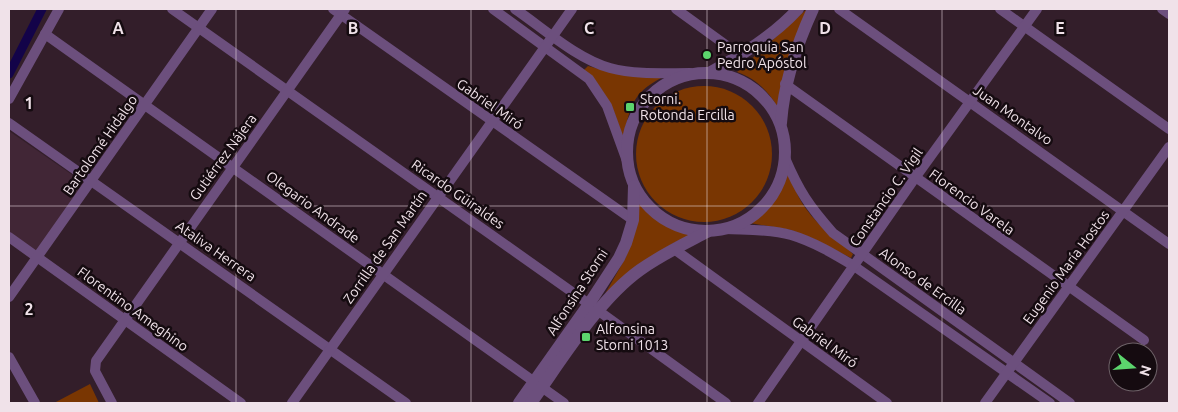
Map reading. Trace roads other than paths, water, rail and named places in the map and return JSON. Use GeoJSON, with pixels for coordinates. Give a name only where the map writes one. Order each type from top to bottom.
{"type":"FeatureCollection","features":[{"type":"Feature","properties":{"kind":"street"},"geometry":{"type":"LineString","coordinates":[[9,99],[59,9]]}},
{"type":"Feature","properties":{"kind":"street","name":"Ricardo Güiraldes"},"geometry":{"type":"LineString","coordinates":[[172,9],[594,307],[726,403]]}},
{"type":"Feature","properties":{"kind":"street","name":"Bartolomé Hidalgo"},"geometry":{"type":"LineString","coordinates":[[9,297],[212,9]]}},
{"type":"Feature","properties":{"kind":"street"},"geometry":{"type":"LineString","coordinates":[[493,9],[589,79],[607,106],[634,186],[644,202],[657,215],[672,224],[689,230],[707,232],[726,229],[748,220],[767,203],[780,182],[786,158],[785,140],[781,124],[771,105],[756,90],[739,79],[711,72],[690,74],[635,72],[610,68],[582,56],[515,9]]}},
{"type":"Feature","properties":{"kind":"street","name":"Zorrilla de San Martín"},"geometry":{"type":"LineString","coordinates":[[292,403],[572,9]]}},
{"type":"Feature","properties":{"kind":"street"},"geometry":{"type":"LineString","coordinates":[[676,9],[741,56]]}},
{"type":"Feature","properties":{"kind":"street"},"geometry":{"type":"LineString","coordinates":[[711,72],[741,56],[774,33],[798,9]]}},
{"type":"Feature","properties":{"kind":"street"},"geometry":{"type":"LineString","coordinates":[[781,124],[786,84],[796,47],[813,9]]}},
{"type":"Feature","properties":{"kind":"street","name":"Juan Montalvo"},"geometry":{"type":"LineString","coordinates":[[839,9],[1169,244]]}},
{"type":"Feature","properties":{"kind":"street"},"geometry":{"type":"LineString","coordinates":[[1000,9],[1169,129]]}},
{"type":"Feature","properties":{"kind":"street","name":"Constancio C. Vigil"},"geometry":{"type":"LineString","coordinates":[[758,403],[915,178],[1037,9]]}},
{"type":"Feature","properties":{"kind":"street"},"geometry":{"type":"LineString","coordinates":[[1162,9],[1169,14]]}},
{"type":"Feature","properties":{"kind":"street","name":"Gutiérrez Nájera"},"geometry":{"type":"LineString","coordinates":[[112,403],[95,372],[96,361],[287,90],[340,11]]}},
{"type":"Feature","properties":{"kind":"street","name":"Gabriel Miró"},"geometry":{"type":"LineString","coordinates":[[340,11],[491,122],[632,220]]}},
{"type":"Feature","properties":{"kind":"street","name":"Olegario Andrade"},"geometry":{"type":"LineString","coordinates":[[45,34],[564,403]]}},
{"type":"Feature","properties":{"kind":"street"},"geometry":{"type":"LineString","coordinates":[[627,161],[627,141],[632,122],[642,105],[655,90],[672,80],[690,74]]}},
{"type":"Feature","properties":{"kind":"street","name":"Florencio Varela"},"geometry":{"type":"LineString","coordinates":[[786,84],[1144,340]]}},
{"type":"Feature","properties":{"kind":"street","name":"Ataliva Herrera"},"geometry":{"type":"LineString","coordinates":[[9,123],[406,403]]}},
{"type":"Feature","properties":{"kind":"street","name":"Eugenio María Hostos"},"geometry":{"type":"LineString","coordinates":[[985,403],[1169,147]]}},
{"type":"Feature","properties":{"kind":"street","name":"Alonso de Ercilla"},"geometry":{"type":"LineString","coordinates":[[786,158],[797,186],[812,210],[833,233],[1070,403]]}},
{"type":"Feature","properties":{"kind":"street","name":"Alfonsina Storni"},"geometry":{"type":"LineString","coordinates":[[519,403],[538,385],[594,307],[626,242],[632,220],[634,186]]}},
{"type":"Feature","properties":{"kind":"street","name":"Alonso de Ercilla"},"geometry":{"type":"LineString","coordinates":[[726,229],[765,231],[791,235],[830,251],[1050,403]]}},
{"type":"Feature","properties":{"kind":"street","name":"Alfonsina Storni"},"geometry":{"type":"LineString","coordinates":[[594,307],[638,271],[707,232]]}},
{"type":"Feature","properties":{"kind":"street","name":"Florentino Ameghino"},"geometry":{"type":"LineString","coordinates":[[9,237],[241,403]]}},
{"type":"Feature","properties":{"kind":"street","name":"Gabriel Miró"},"geometry":{"type":"LineString","coordinates":[[674,249],[888,403]]}},
{"type":"Feature","properties":{"kind":"street"},"geometry":{"type":"LineString","coordinates":[[9,357],[35,403]]}},
{"type":"Feature","properties":{"kind":"street","name":"Alfonsina Storni"},"geometry":{"type":"LineString","coordinates":[[531,403],[538,385]]}},
{"type":"Feature","properties":{"kind":"waterway"},"geometry":{"type":"LineString","coordinates":[[9,74],[42,9]]}},
{"type":"Feature","properties":{"kind":"place","name":"Parroquia San Pedro Apóstol"},"geometry":{"type":"Point","coordinates":[707,55]}},
{"type":"Feature","properties":{"kind":"place","name":"Storni. Rotonda Ercilla"},"geometry":{"type":"Point","coordinates":[630,107]}},
{"type":"Feature","properties":{"kind":"place","name":"Alfonsina Storni 1013"},"geometry":{"type":"Point","coordinates":[586,337]}}]}
